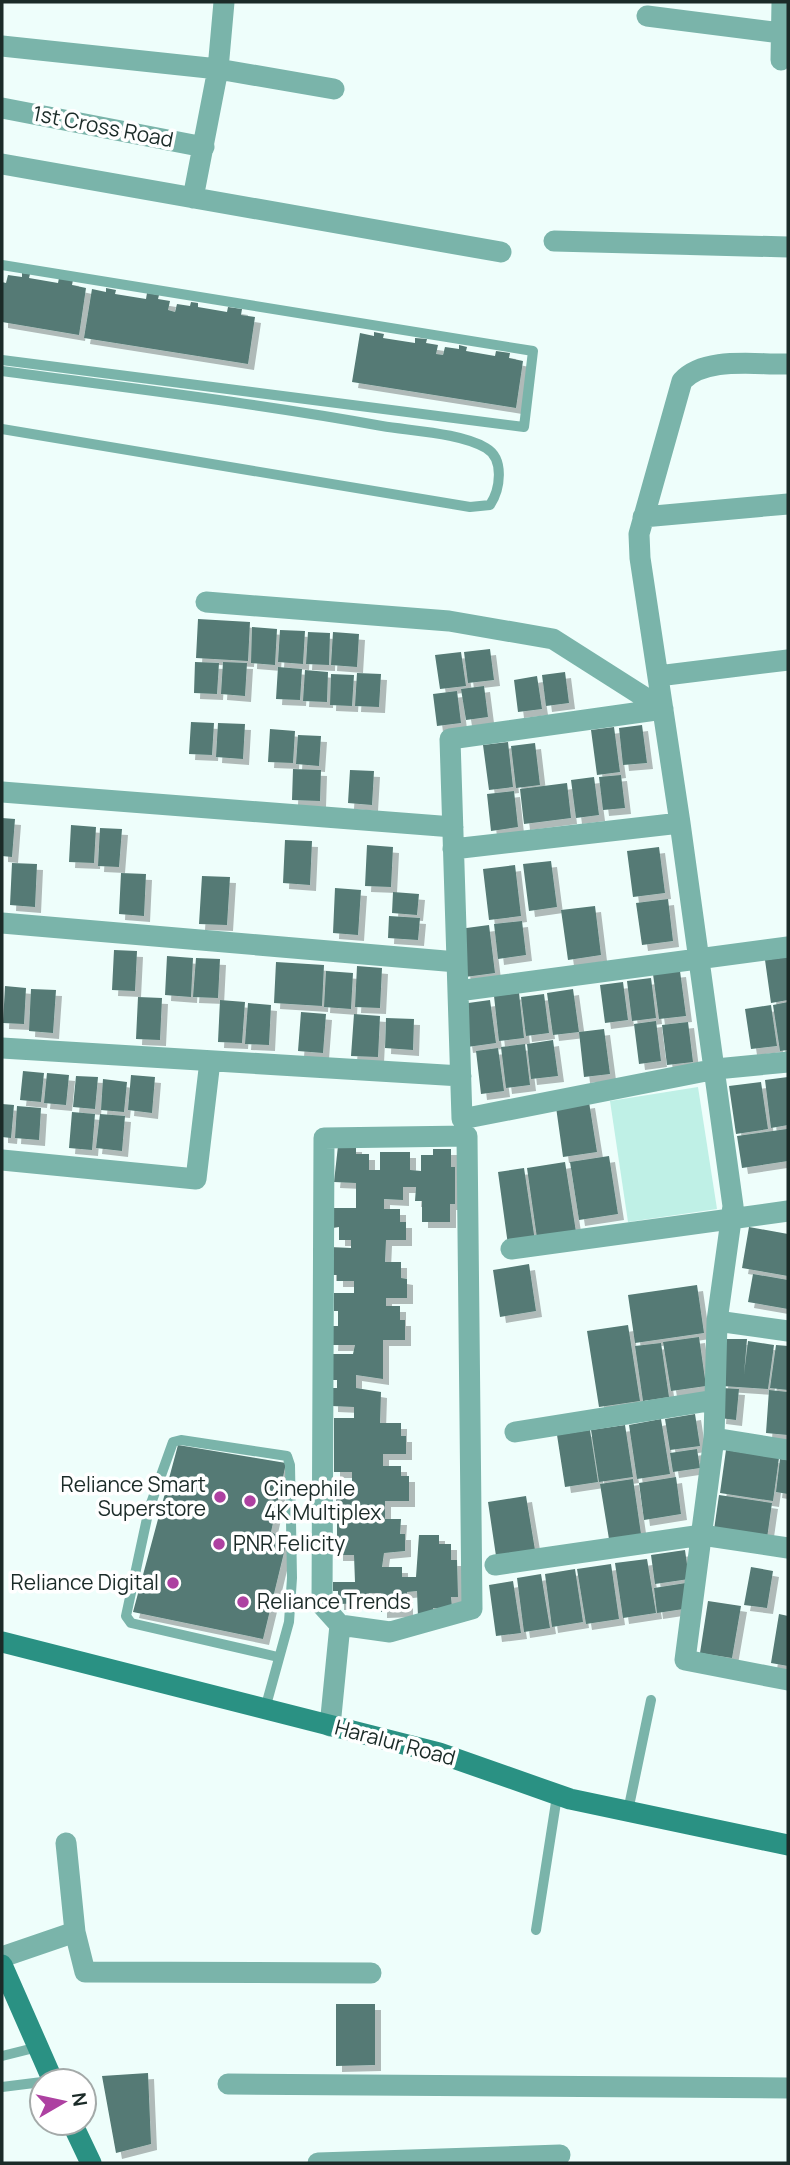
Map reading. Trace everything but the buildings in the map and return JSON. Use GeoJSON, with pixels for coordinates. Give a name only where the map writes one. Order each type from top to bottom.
{"type":"FeatureCollection","features":[{"type":"Feature","properties":{"kind":"street"},"geometry":{"type":"LineString","coordinates":[[193,198],[218,69],[224,2]]}},
{"type":"Feature","properties":{"kind":"street"},"geometry":{"type":"LineString","coordinates":[[781,60],[782,2]]}},
{"type":"Feature","properties":{"kind":"street"},"geometry":{"type":"LineString","coordinates":[[647,16],[781,33]]}},
{"type":"Feature","properties":{"kind":"street"},"geometry":{"type":"LineString","coordinates":[[2,46],[218,69],[334,89]]}},
{"type":"Feature","properties":{"kind":"street","name":"1st Cross Road"},"geometry":{"type":"LineString","coordinates":[[2,108],[204,147]]}},
{"type":"Feature","properties":{"kind":"street"},"geometry":{"type":"LineString","coordinates":[[2,164],[501,252]]}},
{"type":"Feature","properties":{"kind":"street"},"geometry":{"type":"LineString","coordinates":[[554,241],[788,247]]}},
{"type":"Feature","properties":{"kind":"street"},"geometry":{"type":"LineString","coordinates":[[788,364],[712,366],[691,371],[676,393],[639,534],[639,558],[716,1069],[732,1217],[717,1321],[714,1438],[685,1660],[788,1681]]}},
{"type":"Feature","properties":{"kind":"street"},"geometry":{"type":"LineString","coordinates":[[643,517],[788,504]]}},
{"type":"Feature","properties":{"kind":"street"},"geometry":{"type":"LineString","coordinates":[[206,602],[449,621],[553,639],[663,709]]}},
{"type":"Feature","properties":{"kind":"street"},"geometry":{"type":"LineString","coordinates":[[658,676],[788,660]]}},
{"type":"Feature","properties":{"kind":"street"},"geometry":{"type":"LineString","coordinates":[[663,709],[450,739],[462,1119],[716,1069],[788,1062]]}},
{"type":"Feature","properties":{"kind":"street"},"geometry":{"type":"LineString","coordinates":[[2,792],[453,827]]}},
{"type":"Feature","properties":{"kind":"street"},"geometry":{"type":"LineString","coordinates":[[453,849],[680,822]]}},
{"type":"Feature","properties":{"kind":"street"},"geometry":{"type":"LineString","coordinates":[[2,923],[457,962]]}},
{"type":"Feature","properties":{"kind":"street"},"geometry":{"type":"LineString","coordinates":[[458,990],[788,947]]}},
{"type":"Feature","properties":{"kind":"street"},"geometry":{"type":"LineString","coordinates":[[2,1048],[461,1076]]}},
{"type":"Feature","properties":{"kind":"street"},"geometry":{"type":"LineString","coordinates":[[2,1160],[196,1179],[210,1061]]}},
{"type":"Feature","properties":{"kind":"street"},"geometry":{"type":"LineString","coordinates":[[331,1726],[340,1625],[322,1605],[324,1138],[467,1136],[472,1609],[390,1632],[340,1625]]}},
{"type":"Feature","properties":{"kind":"street"},"geometry":{"type":"LineString","coordinates":[[511,1249],[788,1211]]}},
{"type":"Feature","properties":{"kind":"street"},"geometry":{"type":"LineString","coordinates":[[717,1321],[788,1331]]}},
{"type":"Feature","properties":{"kind":"street"},"geometry":{"type":"LineString","coordinates":[[514,1432],[715,1400]]}},
{"type":"Feature","properties":{"kind":"street"},"geometry":{"type":"LineString","coordinates":[[714,1438],[788,1450]]}},
{"type":"Feature","properties":{"kind":"street"},"geometry":{"type":"LineString","coordinates":[[495,1564],[702,1535],[788,1548]]}},
{"type":"Feature","properties":{"kind":"street","name":"Haralur Road"},"geometry":{"type":"LineString","coordinates":[[2,1642],[439,1753],[557,1796],[788,1845]]}},
{"type":"Feature","properties":{"kind":"street"},"geometry":{"type":"LineString","coordinates":[[66,1843],[75,1932],[85,1972],[371,1973]]}},
{"type":"Feature","properties":{"kind":"street"},"geometry":{"type":"LineString","coordinates":[[2,1957],[75,1932]]}},
{"type":"Feature","properties":{"kind":"street"},"geometry":{"type":"LineString","coordinates":[[2,1965],[44,2067]]}},
{"type":"Feature","properties":{"kind":"street"},"geometry":{"type":"LineString","coordinates":[[228,2084],[788,2088]]}},
{"type":"Feature","properties":{"kind":"street"},"geometry":{"type":"LineString","coordinates":[[79,2137],[91,2163]]}},
{"type":"Feature","properties":{"kind":"street"},"geometry":{"type":"LineString","coordinates":[[318,2163],[560,2155]]}},
{"type":"Feature","properties":{"kind":"lane"},"geometry":{"type":"LineString","coordinates":[[2,265],[533,351],[524,427],[2,360]]}},
{"type":"Feature","properties":{"kind":"lane"},"geometry":{"type":"LineString","coordinates":[[2,371],[335,417],[465,440],[488,449],[499,464],[497,494],[490,505],[470,507],[2,429]]}},
{"type":"Feature","properties":{"kind":"lane"},"geometry":{"type":"LineString","coordinates":[[265,1709],[289,1622],[292,1578],[290,1465],[287,1456],[181,1440],[173,1442],[149,1509],[126,1616],[131,1623],[278,1657]]}},
{"type":"Feature","properties":{"kind":"lane"},"geometry":{"type":"LineString","coordinates":[[628,1811],[651,1700]]}},
{"type":"Feature","properties":{"kind":"lane"},"geometry":{"type":"LineString","coordinates":[[536,1930],[557,1796]]}},
{"type":"Feature","properties":{"kind":"lane"},"geometry":{"type":"LineString","coordinates":[[2,2056],[38,2048]]}},
{"type":"Feature","properties":{"kind":"lane"},"geometry":{"type":"LineString","coordinates":[[2,2087],[28,2084]]}},
{"type":"Feature","properties":{"kind":"green space"},"geometry":{"type":"Polygon","coordinates":[[[698,1087],[717,1209],[628,1222],[610,1101],[698,1087]]]}},
{"type":"Feature","properties":{"kind":"place","name":"Reliance Smart Superstore"},"geometry":{"type":"Point","coordinates":[220,1497]}},
{"type":"Feature","properties":{"kind":"place","name":"Cinephile 4K Multiplex"},"geometry":{"type":"Point","coordinates":[250,1501]}},
{"type":"Feature","properties":{"kind":"place","name":"PNR Felicity"},"geometry":{"type":"Point","coordinates":[219,1544]}},
{"type":"Feature","properties":{"kind":"place","name":"Reliance Digital"},"geometry":{"type":"Point","coordinates":[173,1583]}},
{"type":"Feature","properties":{"kind":"place","name":"Reliance Trends"},"geometry":{"type":"Point","coordinates":[243,1602]}}]}
